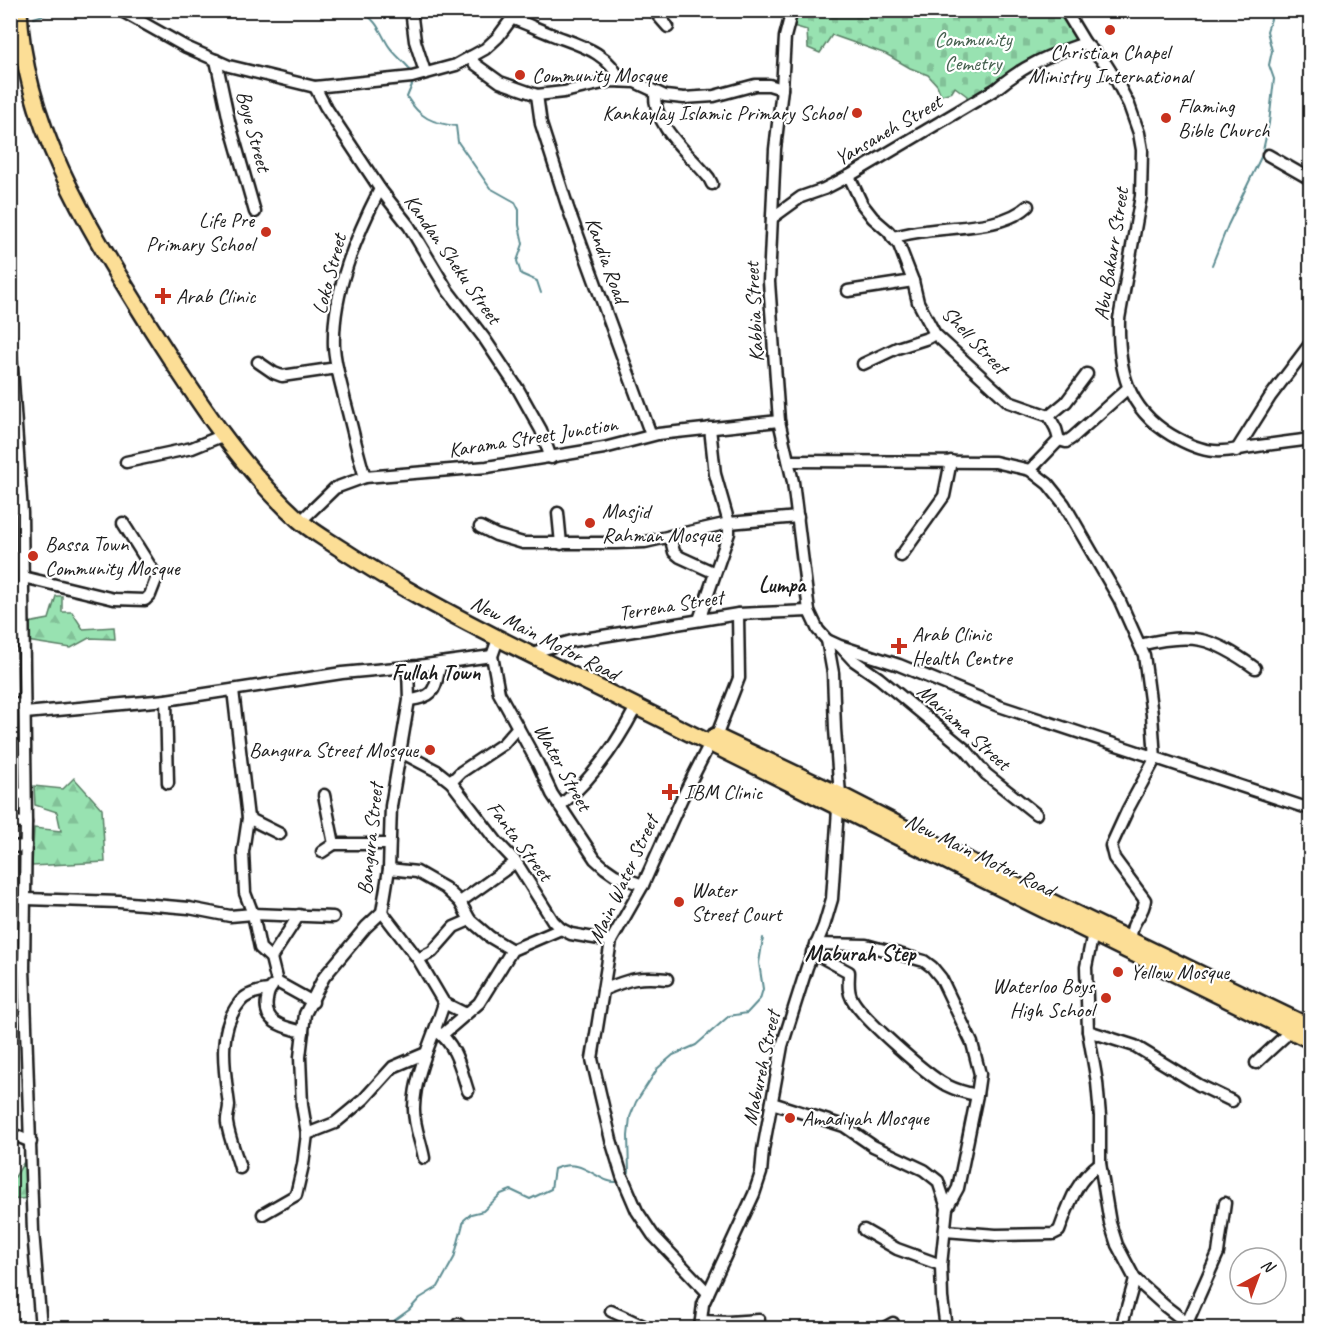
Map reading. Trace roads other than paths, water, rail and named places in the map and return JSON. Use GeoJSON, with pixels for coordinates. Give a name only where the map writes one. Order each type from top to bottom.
{"type":"FeatureCollection","features":[{"type":"Feature","properties":{"kind":"highway","name":"New Main Motor Road"},"geometry":{"type":"LineString","coordinates":[[19,10],[20,28],[33,94],[54,154],[80,210],[178,370],[224,435],[255,473],[301,522],[366,567],[498,639],[636,707],[713,741],[1010,882],[1311,1040]]}},
{"type":"Feature","properties":{"kind":"highway","name":"New Main Motor Road"},"geometry":{"type":"LineString","coordinates":[[26,10],[27,28],[40,93],[60,151],[87,206],[184,366],[219,417],[261,469],[306,516],[370,561],[432,596],[628,692],[713,741]]}},
{"type":"Feature","properties":{"kind":"highway","name":"New Main Motor Road"},"geometry":{"type":"LineString","coordinates":[[1094,928],[1131,939],[1311,1027]]}},
{"type":"Feature","properties":{"kind":"street"},"geometry":{"type":"LineString","coordinates":[[120,10],[186,47],[229,66],[315,87],[412,76],[456,65],[485,49],[516,15],[600,55],[615,70],[620,81]]}},
{"type":"Feature","properties":{"kind":"street"},"geometry":{"type":"LineString","coordinates":[[411,10],[413,33],[425,72]]}},
{"type":"Feature","properties":{"kind":"street"},"geometry":{"type":"LineString","coordinates":[[653,10],[668,27]]}},
{"type":"Feature","properties":{"kind":"street","name":"Kabbia Street"},"geometry":{"type":"LineString","coordinates":[[792,10],[785,37],[775,149],[769,282],[779,421],[789,461],[798,517],[809,611]]}},
{"type":"Feature","properties":{"kind":"street","name":"Abu Bakarr Street"},"geometry":{"type":"LineString","coordinates":[[1065,10],[1085,43],[1106,64],[1116,80],[1136,124],[1142,150],[1141,196],[1119,319],[1120,357],[1128,388],[1143,414],[1160,428],[1181,441],[1212,451],[1236,451],[1248,447],[1311,440]]}},
{"type":"Feature","properties":{"kind":"street","name":"Yansaneh Street"},"geometry":{"type":"LineString","coordinates":[[772,218],[801,197],[824,189],[849,176],[996,89],[1017,72],[1046,56],[1085,43]]}},
{"type":"Feature","properties":{"kind":"street"},"geometry":{"type":"LineString","coordinates":[[470,57],[475,64],[500,82],[537,95],[620,81],[635,82],[665,96],[684,98],[714,96],[755,85],[770,85],[782,89]]}},
{"type":"Feature","properties":{"kind":"street","name":"Boye Street"},"geometry":{"type":"LineString","coordinates":[[216,60],[229,121],[255,212]]}},
{"type":"Feature","properties":{"kind":"street","name":"Kandan Sheku Street"},"geometry":{"type":"LineString","coordinates":[[315,87],[380,189],[409,226],[448,291],[519,389],[541,430],[551,458]]}},
{"type":"Feature","properties":{"kind":"street"},"geometry":{"type":"LineString","coordinates":[[655,93],[654,102],[666,127],[678,144],[710,178],[712,184]]}},
{"type":"Feature","properties":{"kind":"street","name":"Kandia Road"},"geometry":{"type":"LineString","coordinates":[[537,95],[541,124],[568,208],[651,435]]}},
{"type":"Feature","properties":{"kind":"street"},"geometry":{"type":"LineString","coordinates":[[1268,155],[1311,179]]}},
{"type":"Feature","properties":{"kind":"street","name":"Shell Street"},"geometry":{"type":"LineString","coordinates":[[849,176],[862,204],[899,245],[913,281],[918,302],[935,334],[1009,402],[1049,416]]}},
{"type":"Feature","properties":{"kind":"street","name":"Loko Street"},"geometry":{"type":"LineString","coordinates":[[365,477],[337,368],[334,346],[336,316],[342,286],[365,218],[380,189]]}},
{"type":"Feature","properties":{"kind":"street"},"geometry":{"type":"LineString","coordinates":[[892,237],[926,231],[968,228],[1021,213],[1028,206]]}},
{"type":"Feature","properties":{"kind":"street"},"geometry":{"type":"LineString","coordinates":[[848,291],[913,281]]}},
{"type":"Feature","properties":{"kind":"street"},"geometry":{"type":"LineString","coordinates":[[863,364],[897,348],[928,339],[935,334]]}},
{"type":"Feature","properties":{"kind":"street"},"geometry":{"type":"LineString","coordinates":[[10,338],[22,513],[26,823],[24,968],[32,1142],[33,1231],[41,1329]]}},
{"type":"Feature","properties":{"kind":"street"},"geometry":{"type":"LineString","coordinates":[[1236,451],[1270,397],[1311,344]]}},
{"type":"Feature","properties":{"kind":"street"},"geometry":{"type":"LineString","coordinates":[[258,362],[282,376],[337,368]]}},
{"type":"Feature","properties":{"kind":"street"},"geometry":{"type":"LineString","coordinates":[[1059,440],[1049,416],[1066,402],[1087,374]]}},
{"type":"Feature","properties":{"kind":"street"},"geometry":{"type":"LineString","coordinates":[[1059,440],[1066,442],[1072,438],[1128,388]]}},
{"type":"Feature","properties":{"kind":"street","name":"Karama Street Junction"},"geometry":{"type":"LineString","coordinates":[[306,516],[336,488],[365,477],[465,469],[551,458],[604,448],[651,435],[779,421]]}},
{"type":"Feature","properties":{"kind":"street"},"geometry":{"type":"LineString","coordinates":[[699,620],[729,533],[729,523],[715,474],[710,428]]}},
{"type":"Feature","properties":{"kind":"street"},"geometry":{"type":"LineString","coordinates":[[126,462],[192,448],[224,435]]}},
{"type":"Feature","properties":{"kind":"street"},"geometry":{"type":"LineString","coordinates":[[1030,470],[1059,440]]}},
{"type":"Feature","properties":{"kind":"street"},"geometry":{"type":"LineString","coordinates":[[789,461],[995,462],[1030,470],[1048,484],[1064,504],[1119,599],[1143,655],[1152,716],[1155,759],[1111,846],[1114,858],[1145,900],[1144,908],[1131,927],[1131,939]]}},
{"type":"Feature","properties":{"kind":"street"},"geometry":{"type":"LineString","coordinates":[[901,556],[944,496],[951,461]]}},
{"type":"Feature","properties":{"kind":"street"},"geometry":{"type":"LineString","coordinates":[[558,513],[561,544]]}},
{"type":"Feature","properties":{"kind":"street"},"geometry":{"type":"LineString","coordinates":[[480,527],[496,535],[523,543],[645,542],[729,523],[798,517]]}},
{"type":"Feature","properties":{"kind":"street"},"geometry":{"type":"LineString","coordinates":[[23,578],[114,598],[145,600],[157,578],[123,523]]}},
{"type":"Feature","properties":{"kind":"street"},"geometry":{"type":"LineString","coordinates":[[670,536],[674,552],[680,557],[715,573]]}},
{"type":"Feature","properties":{"kind":"street"},"geometry":{"type":"LineString","coordinates":[[809,611],[818,630],[827,640],[840,646],[899,665],[999,706],[1311,809]]}},
{"type":"Feature","properties":{"kind":"street","name":"Terrena Street"},"geometry":{"type":"LineString","coordinates":[[540,650],[572,641],[738,614],[809,611]]}},
{"type":"Feature","properties":{"kind":"street","name":"Main Water Street"},"geometry":{"type":"LineString","coordinates":[[705,1299],[653,1235],[637,1211],[622,1176],[611,1140],[592,1059],[611,941],[642,885],[682,798],[713,741],[739,678],[738,614]]}},
{"type":"Feature","properties":{"kind":"street"},"geometry":{"type":"LineString","coordinates":[[1140,645],[1179,637],[1198,639],[1223,648],[1256,668]]}},
{"type":"Feature","properties":{"kind":"street"},"geometry":{"type":"LineString","coordinates":[[10,703],[25,710],[166,700],[342,673],[492,656],[498,639]]}},
{"type":"Feature","properties":{"kind":"street","name":"Mabureh Street"},"geometry":{"type":"LineString","coordinates":[[700,1325],[705,1299],[754,1194],[761,1173],[782,1046],[832,899],[839,802],[833,673],[827,640]]}},
{"type":"Feature","properties":{"kind":"street","name":"Mariama Street"},"geometry":{"type":"LineString","coordinates":[[840,646],[853,660],[879,678],[966,750],[986,774],[1036,814]]}},
{"type":"Feature","properties":{"kind":"street","name":"Water Street"},"geometry":{"type":"LineString","coordinates":[[492,656],[499,693],[552,794],[595,859],[615,875],[642,885]]}},
{"type":"Feature","properties":{"kind":"street"},"geometry":{"type":"LineString","coordinates":[[409,700],[425,698],[433,691],[441,663]]}},
{"type":"Feature","properties":{"kind":"street","name":"Bangura Street"},"geometry":{"type":"LineString","coordinates":[[262,1214],[296,1195],[303,1165],[307,1134],[302,1105],[300,1057],[305,1014],[324,977],[366,927],[382,912],[389,869],[391,806],[409,700],[408,667]]}},
{"type":"Feature","properties":{"kind":"street"},"geometry":{"type":"LineString","coordinates":[[233,690],[248,818],[243,852],[245,893],[253,914],[260,948],[271,958]]}},
{"type":"Feature","properties":{"kind":"street"},"geometry":{"type":"LineString","coordinates":[[166,700],[168,783]]}},
{"type":"Feature","properties":{"kind":"street"},"geometry":{"type":"LineString","coordinates":[[560,806],[599,766],[636,707]]}},
{"type":"Feature","properties":{"kind":"street"},"geometry":{"type":"LineString","coordinates":[[451,782],[469,766],[503,744],[518,727]]}},
{"type":"Feature","properties":{"kind":"street","name":"Fanta Street"},"geometry":{"type":"LineString","coordinates":[[401,752],[430,767],[451,782],[497,842],[516,862],[553,921],[561,929]]}},
{"type":"Feature","properties":{"kind":"street"},"geometry":{"type":"LineString","coordinates":[[10,793],[25,794]]}},
{"type":"Feature","properties":{"kind":"street"},"geometry":{"type":"LineString","coordinates":[[324,795],[334,844]]}},
{"type":"Feature","properties":{"kind":"street"},"geometry":{"type":"LineString","coordinates":[[248,818],[280,834]]}},
{"type":"Feature","properties":{"kind":"street"},"geometry":{"type":"LineString","coordinates":[[10,822],[26,823]]}},
{"type":"Feature","properties":{"kind":"street"},"geometry":{"type":"LineString","coordinates":[[322,852],[334,844],[389,844]]}},
{"type":"Feature","properties":{"kind":"street"},"geometry":{"type":"LineString","coordinates":[[10,847],[26,846]]}},
{"type":"Feature","properties":{"kind":"street"},"geometry":{"type":"LineString","coordinates":[[460,902],[516,862]]}},
{"type":"Feature","properties":{"kind":"street"},"geometry":{"type":"LineString","coordinates":[[389,869],[417,872],[445,888],[460,902],[470,920],[490,937],[512,950]]}},
{"type":"Feature","properties":{"kind":"street"},"geometry":{"type":"LineString","coordinates":[[26,899],[119,902],[189,908],[230,916],[253,914],[333,917]]}},
{"type":"Feature","properties":{"kind":"street"},"geometry":{"type":"LineString","coordinates":[[382,912],[418,959],[444,1003],[466,1014]]}},
{"type":"Feature","properties":{"kind":"street"},"geometry":{"type":"LineString","coordinates":[[299,915],[271,958],[273,986],[266,1011],[267,1015],[281,1026],[303,1032]]}},
{"type":"Feature","properties":{"kind":"street"},"geometry":{"type":"LineString","coordinates":[[418,959],[432,952],[454,927],[470,920]]}},
{"type":"Feature","properties":{"kind":"street"},"geometry":{"type":"LineString","coordinates":[[1094,928],[1086,967],[1088,1030],[1098,1094],[1100,1162],[1110,1223],[1118,1245],[1136,1279],[1164,1306],[1198,1329]]}},
{"type":"Feature","properties":{"kind":"street"},"geometry":{"type":"LineString","coordinates":[[424,1158],[416,1127],[414,1107],[426,1053],[439,1033],[479,1002],[512,950],[561,929],[571,934],[611,941]]}},
{"type":"Feature","properties":{"kind":"street"},"geometry":{"type":"LineString","coordinates":[[814,948],[866,945],[924,961],[933,967],[941,978],[978,1059],[980,1074],[977,1095],[957,1188],[947,1208],[941,1265],[946,1329]]}},
{"type":"Feature","properties":{"kind":"street"},"geometry":{"type":"LineString","coordinates":[[814,948],[849,972],[849,992],[856,1005],[934,1078],[959,1091],[977,1095]]}},
{"type":"Feature","properties":{"kind":"street"},"geometry":{"type":"LineString","coordinates":[[603,990],[643,977],[667,979]]}},
{"type":"Feature","properties":{"kind":"street"},"geometry":{"type":"LineString","coordinates":[[240,1168],[226,1122],[229,1109],[223,1066],[225,1039],[231,1019],[240,1001],[273,986],[313,1002]]}},
{"type":"Feature","properties":{"kind":"street"},"geometry":{"type":"LineString","coordinates":[[444,1003],[439,1033],[455,1053],[468,1091]]}},
{"type":"Feature","properties":{"kind":"street"},"geometry":{"type":"LineString","coordinates":[[1088,1030],[1135,1046],[1199,1085],[1232,1101]]}},
{"type":"Feature","properties":{"kind":"street"},"geometry":{"type":"LineString","coordinates":[[1256,1063],[1289,1030]]}},
{"type":"Feature","properties":{"kind":"street"},"geometry":{"type":"LineString","coordinates":[[307,1134],[335,1123],[364,1100],[393,1066],[426,1053]]}},
{"type":"Feature","properties":{"kind":"street"},"geometry":{"type":"LineString","coordinates":[[772,1103],[844,1126],[880,1150],[931,1174],[938,1180],[947,1208]]}},
{"type":"Feature","properties":{"kind":"street"},"geometry":{"type":"LineString","coordinates":[[10,1133],[32,1142]]}},
{"type":"Feature","properties":{"kind":"street"},"geometry":{"type":"LineString","coordinates":[[945,1232],[996,1235],[1053,1234],[1059,1231],[1077,1187],[1100,1162]]}},
{"type":"Feature","properties":{"kind":"street"},"geometry":{"type":"LineString","coordinates":[[1187,1323],[1218,1253],[1225,1203]]}},
{"type":"Feature","properties":{"kind":"street"},"geometry":{"type":"LineString","coordinates":[[864,1230],[897,1249],[941,1265]]}},
{"type":"Feature","properties":{"kind":"street"},"geometry":{"type":"LineString","coordinates":[[1121,1329],[1136,1279]]}},
{"type":"Feature","properties":{"kind":"street"},"geometry":{"type":"LineString","coordinates":[[691,1329],[705,1299]]}},
{"type":"Feature","properties":{"kind":"street"},"geometry":{"type":"LineString","coordinates":[[611,1311],[648,1329]]}},
{"type":"Feature","properties":{"kind":"street"},"geometry":{"type":"LineString","coordinates":[[700,1325],[759,1320]]}},
{"type":"Feature","properties":{"kind":"waterway"},"geometry":{"type":"LineString","coordinates":[[34,18],[59,10]]}},
{"type":"Feature","properties":{"kind":"waterway"},"geometry":{"type":"LineString","coordinates":[[60,10],[72,14],[77,10]]}},
{"type":"Feature","properties":{"kind":"waterway"},"geometry":{"type":"LineString","coordinates":[[360,10],[375,22],[390,48],[410,72]]}},
{"type":"Feature","properties":{"kind":"waterway"},"geometry":{"type":"LineString","coordinates":[[1212,265],[1228,225],[1262,155],[1269,123],[1274,79],[1269,65],[1272,51],[1267,31],[1271,19],[1270,10]]}},
{"type":"Feature","properties":{"kind":"waterway"},"geometry":{"type":"LineString","coordinates":[[414,80],[407,97],[412,104],[427,118],[456,126],[458,142],[490,188],[515,202],[519,210],[523,244],[517,261],[521,274],[537,281],[541,293]]}},
{"type":"Feature","properties":{"kind":"waterway"},"geometry":{"type":"LineString","coordinates":[[627,1175],[629,1172],[630,1117],[636,1102],[658,1068],[673,1055],[696,1045],[729,1016],[747,1013],[760,999],[763,989],[759,963],[763,938]]}},
{"type":"Feature","properties":{"kind":"waterway"},"geometry":{"type":"LineString","coordinates":[[384,1328],[409,1310],[420,1298],[438,1287],[454,1258],[464,1220],[471,1214],[483,1211],[501,1194],[511,1190],[530,1199],[551,1189],[554,1169],[565,1165],[583,1168],[606,1180],[621,1181]]}},
{"type":"Feature","properties":{"kind":"place","name":"Christian Chapel Ministry International"},"geometry":{"type":"Point","coordinates":[1110,30]}},
{"type":"Feature","properties":{"kind":"place","name":"Community Mosque"},"geometry":{"type":"Point","coordinates":[520,75]}},
{"type":"Feature","properties":{"kind":"place","name":"Kankaylay Islamic Primary School"},"geometry":{"type":"Point","coordinates":[857,113]}},
{"type":"Feature","properties":{"kind":"place","name":"Flaming Bible Church"},"geometry":{"type":"Point","coordinates":[1166,118]}},
{"type":"Feature","properties":{"kind":"place","name":"Life Pre Primary School"},"geometry":{"type":"Point","coordinates":[266,232]}},
{"type":"Feature","properties":{"kind":"place","name":"Arab Clinic"},"geometry":{"type":"Point","coordinates":[163,296]}},
{"type":"Feature","properties":{"kind":"place","name":"Masjid Rahman Mosque"},"geometry":{"type":"Point","coordinates":[590,523]}},
{"type":"Feature","properties":{"kind":"place","name":"Bassa Town Community Mosque"},"geometry":{"type":"Point","coordinates":[33,556]}},
{"type":"Feature","properties":{"kind":"place","name":"Arab Clinic Health Centre"},"geometry":{"type":"Point","coordinates":[899,646]}},
{"type":"Feature","properties":{"kind":"place","name":"Bangura Street Mosque"},"geometry":{"type":"Point","coordinates":[430,750]}},
{"type":"Feature","properties":{"kind":"place","name":"IBM Clinic"},"geometry":{"type":"Point","coordinates":[670,792]}},
{"type":"Feature","properties":{"kind":"place","name":"Water Street Court"},"geometry":{"type":"Point","coordinates":[679,902]}},
{"type":"Feature","properties":{"kind":"place","name":"Yellow Mosque"},"geometry":{"type":"Point","coordinates":[1118,972]}},
{"type":"Feature","properties":{"kind":"place","name":"Waterloo Boys High School"},"geometry":{"type":"Point","coordinates":[1106,998]}},
{"type":"Feature","properties":{"kind":"place","name":"Amadiyah Mosque"},"geometry":{"type":"Point","coordinates":[790,1118]}},
{"type":"Feature","properties":{"kind":"district","name":"Lumpa"},"geometry":{"type":"Point","coordinates":[782,585]}},
{"type":"Feature","properties":{"kind":"district","name":"Fullah Town"},"geometry":{"type":"Point","coordinates":[436,673]}},
{"type":"Feature","properties":{"kind":"district","name":"Maburah Step"},"geometry":{"type":"Point","coordinates":[860,954]}},
{"type":"Feature","properties":{"kind":"park label","name":"Community Cemetry"},"geometry":{"type":"Point","coordinates":[973,51]}}]}
